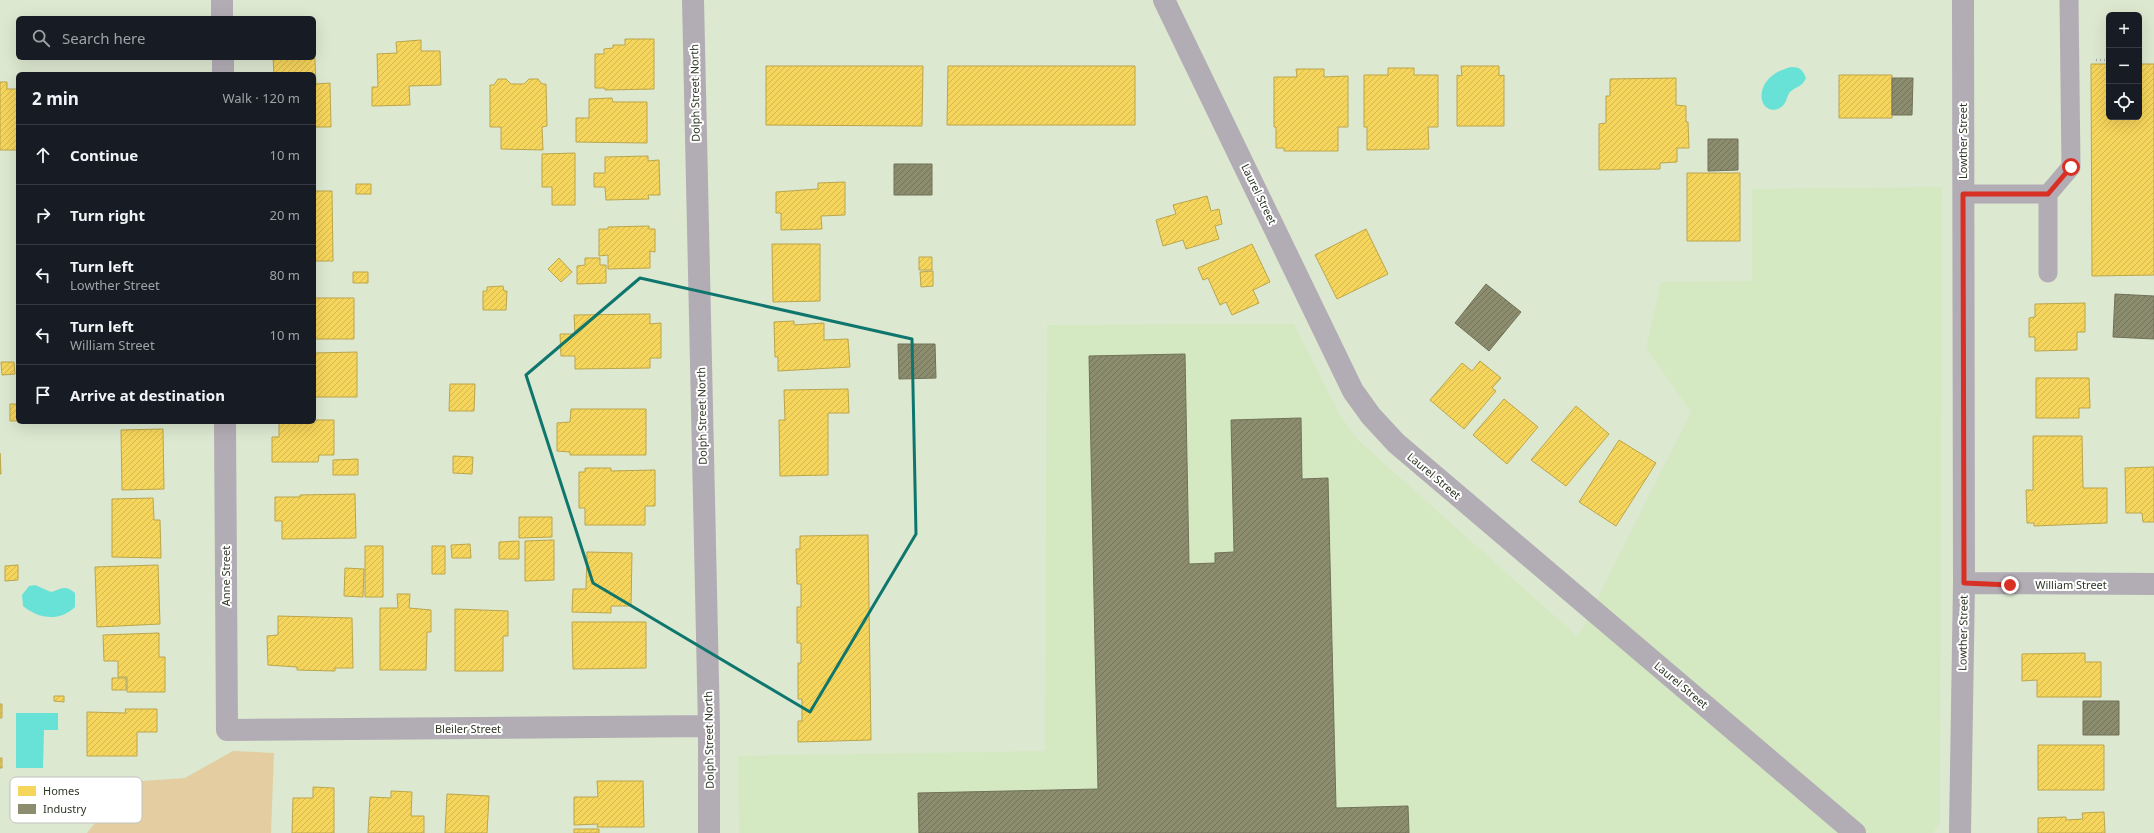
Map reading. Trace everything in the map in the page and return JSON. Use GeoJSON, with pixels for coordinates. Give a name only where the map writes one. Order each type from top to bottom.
{"type":"FeatureCollection","features":[{"type":"Feature","properties":{"kind":"street"},"geometry":{"type":"LineString","coordinates":[[222,0],[222,16]]}},
{"type":"Feature","properties":{"kind":"street","name":"Dolph Street North"},"geometry":{"type":"LineString","coordinates":[[693,0],[709,726],[709,833]]}},
{"type":"Feature","properties":{"kind":"street","name":"Laurel Street"},"geometry":{"type":"LineString","coordinates":[[1164,0],[1353,391],[1371,416],[1402,449],[1855,833]]}},
{"type":"Feature","properties":{"kind":"street","name":"Lowther Street"},"geometry":{"type":"LineString","coordinates":[[1960,833],[1964,583],[1963,0]]}},
{"type":"Feature","properties":{"kind":"street"},"geometry":{"type":"LineString","coordinates":[[223,60],[223,72]]}},
{"type":"Feature","properties":{"kind":"street","name":"Anne Street"},"geometry":{"type":"LineString","coordinates":[[225,424],[227,730]]}},
{"type":"Feature","properties":{"kind":"street","name":"William Street"},"geometry":{"type":"LineString","coordinates":[[1964,583],[2154,584]]}},
{"type":"Feature","properties":{"kind":"street","name":"Bleiler Street"},"geometry":{"type":"LineString","coordinates":[[227,730],[709,726]]}},
{"type":"Feature","properties":{"kind":"lane"},"geometry":{"type":"LineString","coordinates":[[2048,274],[2048,194],[2071,167],[2069,0]]}},
{"type":"Feature","properties":{"kind":"lane"},"geometry":{"type":"LineString","coordinates":[[1963,194],[2048,194]]}},
{"type":"Feature","properties":{"kind":"highlighted area"},"geometry":{"type":"Polygon","coordinates":[[[640,278],[912,339],[916,534],[810,712],[593,583],[526,375],[640,278]]]}},
{"type":"Feature","properties":{"kind":"shaded area"},"geometry":{"type":"Polygon","coordinates":[[[1942,187],[1940,822],[1933,833],[739,833],[738,756],[1045,751],[1047,325],[1294,324],[1341,417],[1358,440],[1578,637],[1691,412],[1646,348],[1661,282],[1752,281],[1752,189],[1942,187]]]}},
{"type":"Feature","properties":{"kind":"shaded area"},"geometry":{"type":"Polygon","coordinates":[[[233,751],[274,753],[271,833],[87,833],[95,823],[142,823],[142,781],[185,778],[233,751]]]}},
{"type":"Feature","properties":{"kind":"water"},"geometry":{"type":"Polygon","coordinates":[[[1791,67],[1799,68],[1804,73],[1806,78],[1801,85],[1790,92],[1784,105],[1780,108],[1772,110],[1767,108],[1763,102],[1763,87],[1768,79],[1778,72],[1791,67]]]}},
{"type":"Feature","properties":{"kind":"water"},"geometry":{"type":"Polygon","coordinates":[[[35,585],[51,592],[63,588],[72,590],[75,593],[75,607],[69,612],[56,617],[36,614],[23,606],[22,595],[29,586],[35,585]]]}},
{"type":"Feature","properties":{"kind":"water"},"geometry":{"type":"Polygon","coordinates":[[[16,713],[58,713],[58,730],[44,730],[43,768],[16,768],[16,713]]]}},
{"type":"Feature","properties":{"kind":"building: Homes"},"geometry":{"type":"Polygon","coordinates":[[[625,39],[654,39],[654,89],[605,90],[605,88],[595,88],[595,54],[604,54],[604,49],[613,48],[613,45],[625,45],[625,39]]]}},
{"type":"Feature","properties":{"kind":"building: Homes"},"geometry":{"type":"Polygon","coordinates":[[[421,40],[421,51],[440,51],[441,85],[409,86],[410,105],[372,106],[372,87],[378,87],[377,54],[397,53],[396,42],[421,40]]]}},
{"type":"Feature","properties":{"kind":"building: Homes"},"geometry":{"type":"Polygon","coordinates":[[[273,60],[315,60],[315,72],[274,72],[273,60]]]}},
{"type":"Feature","properties":{"kind":"building: Homes"},"geometry":{"type":"Polygon","coordinates":[[[2091,64],[2106,64],[2106,120],[2142,120],[2142,64],[2154,64],[2154,275],[2092,276],[2091,64]]]}},
{"type":"Feature","properties":{"kind":"building: Homes"},"geometry":{"type":"Polygon","coordinates":[[[766,66],[923,66],[922,126],[766,125],[766,66]]]}},
{"type":"Feature","properties":{"kind":"building: Homes"},"geometry":{"type":"Polygon","coordinates":[[[948,66],[1135,66],[1135,125],[947,125],[948,66]]]}},
{"type":"Feature","properties":{"kind":"building: Homes"},"geometry":{"type":"Polygon","coordinates":[[[1461,66],[1499,66],[1499,76],[1504,75],[1504,126],[1457,126],[1457,75],[1462,76],[1461,66]]]}},
{"type":"Feature","properties":{"kind":"building: Homes"},"geometry":{"type":"Polygon","coordinates":[[[1388,68],[1414,68],[1414,75],[1438,75],[1438,127],[1428,127],[1429,149],[1367,150],[1367,127],[1364,127],[1364,75],[1388,75],[1388,68]]]}},
{"type":"Feature","properties":{"kind":"building: Homes"},"geometry":{"type":"Polygon","coordinates":[[[1296,69],[1324,69],[1324,77],[1348,76],[1348,127],[1338,127],[1338,151],[1284,151],[1284,148],[1276,148],[1276,127],[1274,127],[1274,77],[1297,77],[1296,69]]]}},
{"type":"Feature","properties":{"kind":"building: Homes"},"geometry":{"type":"Polygon","coordinates":[[[1839,75],[1892,75],[1892,118],[1839,118],[1839,75]]]}},
{"type":"Feature","properties":{"kind":"building: Homes"},"geometry":{"type":"Polygon","coordinates":[[[1676,78],[1676,105],[1686,106],[1689,148],[1677,148],[1677,162],[1660,163],[1660,169],[1599,170],[1599,124],[1606,123],[1606,96],[1610,96],[1610,79],[1676,78]]]}},
{"type":"Feature","properties":{"kind":"building: Homes"},"geometry":{"type":"Polygon","coordinates":[[[498,79],[506,79],[511,84],[524,84],[529,79],[538,79],[542,84],[546,84],[547,126],[542,127],[543,150],[501,149],[501,127],[490,127],[490,85],[494,85],[498,79]]]}},
{"type":"Feature","properties":{"kind":"building: Homes"},"geometry":{"type":"Polygon","coordinates":[[[0,82],[7,82],[7,89],[16,89],[16,150],[0,150],[0,82]]]}},
{"type":"Feature","properties":{"kind":"building: Homes"},"geometry":{"type":"Polygon","coordinates":[[[330,83],[331,127],[316,127],[316,84],[330,83]]]}},
{"type":"Feature","properties":{"kind":"building: Homes"},"geometry":{"type":"Polygon","coordinates":[[[612,98],[613,102],[647,102],[647,143],[576,142],[576,118],[589,118],[589,99],[612,98]]]}},
{"type":"Feature","properties":{"kind":"building: Homes"},"geometry":{"type":"Polygon","coordinates":[[[575,153],[575,205],[552,205],[552,187],[542,187],[542,154],[575,153]]]}},
{"type":"Feature","properties":{"kind":"building: Homes"},"geometry":{"type":"Polygon","coordinates":[[[648,156],[648,161],[659,160],[660,195],[648,195],[649,199],[606,200],[605,187],[594,187],[594,173],[605,173],[605,157],[648,156]]]}},
{"type":"Feature","properties":{"kind":"building: Homes"},"geometry":{"type":"Polygon","coordinates":[[[1687,173],[1740,173],[1740,241],[1687,241],[1687,173]]]}},
{"type":"Feature","properties":{"kind":"building: Homes"},"geometry":{"type":"Polygon","coordinates":[[[845,182],[845,215],[821,216],[822,229],[781,230],[781,213],[776,213],[776,192],[818,189],[818,183],[845,182]]]}},
{"type":"Feature","properties":{"kind":"building: Homes"},"geometry":{"type":"Polygon","coordinates":[[[356,184],[371,184],[371,194],[356,194],[356,184]]]}},
{"type":"Feature","properties":{"kind":"building: Homes"},"geometry":{"type":"Polygon","coordinates":[[[316,191],[332,191],[333,261],[316,261],[316,191]]]}},
{"type":"Feature","properties":{"kind":"building: Homes"},"geometry":{"type":"Polygon","coordinates":[[[1207,196],[1211,211],[1219,209],[1222,224],[1215,226],[1219,239],[1186,249],[1183,240],[1163,246],[1156,220],[1176,214],[1173,205],[1207,196]]]}},
{"type":"Feature","properties":{"kind":"building: Homes"},"geometry":{"type":"Polygon","coordinates":[[[649,226],[649,229],[655,229],[655,252],[650,251],[650,268],[608,269],[608,255],[599,256],[599,229],[608,229],[608,227],[649,226]]]}},
{"type":"Feature","properties":{"kind":"building: Homes"},"geometry":{"type":"Polygon","coordinates":[[[1366,229],[1388,274],[1337,299],[1315,255],[1366,229]]]}},
{"type":"Feature","properties":{"kind":"building: Homes"},"geometry":{"type":"Polygon","coordinates":[[[772,244],[820,244],[820,301],[773,302],[772,244]]]}},
{"type":"Feature","properties":{"kind":"building: Homes"},"geometry":{"type":"Polygon","coordinates":[[[1252,244],[1270,282],[1253,290],[1259,303],[1232,315],[1226,302],[1220,305],[1208,278],[1203,280],[1198,268],[1252,244]]]}},
{"type":"Feature","properties":{"kind":"building: Homes"},"geometry":{"type":"Polygon","coordinates":[[[919,257],[932,257],[932,270],[919,270],[919,257]]]}},
{"type":"Feature","properties":{"kind":"building: Homes"},"geometry":{"type":"Polygon","coordinates":[[[559,258],[572,272],[561,282],[548,269],[559,258]]]}},
{"type":"Feature","properties":{"kind":"building: Homes"},"geometry":{"type":"Polygon","coordinates":[[[585,258],[600,258],[600,265],[606,265],[606,283],[577,284],[577,266],[585,265],[585,258]]]}},
{"type":"Feature","properties":{"kind":"building: Homes"},"geometry":{"type":"Polygon","coordinates":[[[933,271],[933,286],[921,287],[920,272],[933,271]]]}},
{"type":"Feature","properties":{"kind":"building: Homes"},"geometry":{"type":"Polygon","coordinates":[[[353,272],[368,272],[368,283],[353,283],[353,272]]]}},
{"type":"Feature","properties":{"kind":"building: Homes"},"geometry":{"type":"Polygon","coordinates":[[[503,286],[504,291],[507,291],[506,310],[483,310],[483,291],[487,291],[487,287],[503,286]]]}},
{"type":"Feature","properties":{"kind":"building: Homes"},"geometry":{"type":"Polygon","coordinates":[[[316,298],[354,298],[354,339],[316,339],[316,298]]]}},
{"type":"Feature","properties":{"kind":"building: Homes"},"geometry":{"type":"Polygon","coordinates":[[[2085,303],[2085,332],[2077,332],[2077,350],[2035,351],[2035,337],[2029,337],[2029,318],[2035,317],[2035,304],[2085,303]]]}},
{"type":"Feature","properties":{"kind":"building: Homes"},"geometry":{"type":"Polygon","coordinates":[[[650,314],[650,324],[661,323],[661,358],[650,358],[650,368],[575,369],[575,356],[561,356],[560,334],[575,334],[574,315],[650,314]]]}},
{"type":"Feature","properties":{"kind":"building: Homes"},"geometry":{"type":"Polygon","coordinates":[[[794,321],[794,325],[824,323],[824,340],[848,339],[850,367],[778,371],[778,357],[775,357],[774,322],[794,321]]]}},
{"type":"Feature","properties":{"kind":"building: Homes"},"geometry":{"type":"Polygon","coordinates":[[[357,352],[357,397],[316,397],[316,353],[357,352]]]}},
{"type":"Feature","properties":{"kind":"building: Homes"},"geometry":{"type":"Polygon","coordinates":[[[1480,361],[1501,378],[1492,388],[1496,391],[1464,429],[1430,400],[1462,363],[1472,371],[1480,361]]]}},
{"type":"Feature","properties":{"kind":"building: Homes"},"geometry":{"type":"Polygon","coordinates":[[[1,362],[14,362],[15,374],[2,375],[1,362]]]}},
{"type":"Feature","properties":{"kind":"building: Homes"},"geometry":{"type":"Polygon","coordinates":[[[2036,378],[2089,378],[2090,408],[2079,408],[2079,418],[2036,418],[2036,378]]]}},
{"type":"Feature","properties":{"kind":"building: Homes"},"geometry":{"type":"Polygon","coordinates":[[[450,384],[475,384],[474,411],[449,411],[450,384]]]}},
{"type":"Feature","properties":{"kind":"building: Homes"},"geometry":{"type":"Polygon","coordinates":[[[848,389],[849,413],[828,413],[828,475],[780,476],[779,420],[785,420],[784,390],[848,389]]]}},
{"type":"Feature","properties":{"kind":"building: Homes"},"geometry":{"type":"Polygon","coordinates":[[[1504,399],[1538,427],[1507,464],[1473,435],[1504,399]]]}},
{"type":"Feature","properties":{"kind":"building: Homes"},"geometry":{"type":"Polygon","coordinates":[[[10,404],[16,404],[16,421],[10,421],[10,404]]]}},
{"type":"Feature","properties":{"kind":"building: Homes"},"geometry":{"type":"Polygon","coordinates":[[[1576,406],[1609,434],[1566,486],[1531,460],[1576,406]]]}},
{"type":"Feature","properties":{"kind":"building: Homes"},"geometry":{"type":"Polygon","coordinates":[[[571,409],[646,409],[646,455],[570,455],[570,452],[557,451],[557,423],[570,422],[571,409]]]}},
{"type":"Feature","properties":{"kind":"building: Homes"},"geometry":{"type":"Polygon","coordinates":[[[316,420],[334,420],[334,455],[319,455],[318,462],[272,462],[272,437],[279,437],[279,424],[316,424],[316,420]]]}},
{"type":"Feature","properties":{"kind":"building: Homes"},"geometry":{"type":"Polygon","coordinates":[[[163,429],[164,489],[122,490],[121,430],[163,429]]]}},
{"type":"Feature","properties":{"kind":"building: Homes"},"geometry":{"type":"Polygon","coordinates":[[[2033,436],[2082,436],[2083,488],[2107,488],[2107,523],[2034,526],[2034,523],[2027,523],[2026,490],[2033,490],[2033,436]]]}},
{"type":"Feature","properties":{"kind":"building: Homes"},"geometry":{"type":"Polygon","coordinates":[[[1619,440],[1656,463],[1616,526],[1579,502],[1619,440]]]}},
{"type":"Feature","properties":{"kind":"building: Homes"},"geometry":{"type":"Polygon","coordinates":[[[0,453],[1,474],[0,474],[0,453]]]}},
{"type":"Feature","properties":{"kind":"building: Homes"},"geometry":{"type":"Polygon","coordinates":[[[453,456],[473,457],[472,474],[453,473],[453,456]]]}},
{"type":"Feature","properties":{"kind":"building: Homes"},"geometry":{"type":"Polygon","coordinates":[[[358,459],[358,475],[333,475],[333,460],[358,459]]]}},
{"type":"Feature","properties":{"kind":"building: Homes"},"geometry":{"type":"Polygon","coordinates":[[[2154,467],[2154,522],[2143,522],[2142,513],[2126,513],[2125,468],[2154,467]]]}},
{"type":"Feature","properties":{"kind":"building: Homes"},"geometry":{"type":"Polygon","coordinates":[[[585,468],[611,468],[611,471],[655,470],[655,506],[645,506],[645,525],[585,525],[585,508],[579,508],[579,472],[585,472],[585,468]]]}},
{"type":"Feature","properties":{"kind":"building: Homes"},"geometry":{"type":"Polygon","coordinates":[[[355,494],[356,538],[282,539],[282,521],[275,521],[275,497],[355,494]]]}},
{"type":"Feature","properties":{"kind":"building: Homes"},"geometry":{"type":"Polygon","coordinates":[[[153,498],[154,520],[160,520],[161,558],[112,557],[112,499],[153,498]]]}},
{"type":"Feature","properties":{"kind":"building: Homes"},"geometry":{"type":"Polygon","coordinates":[[[519,517],[552,517],[552,537],[519,538],[519,517]]]}},
{"type":"Feature","properties":{"kind":"building: Homes"},"geometry":{"type":"Polygon","coordinates":[[[868,535],[871,740],[798,742],[798,721],[802,721],[802,699],[798,699],[798,663],[801,663],[801,643],[797,643],[797,607],[801,607],[801,584],[797,584],[796,549],[800,549],[800,536],[868,535]]]}},
{"type":"Feature","properties":{"kind":"building: Homes"},"geometry":{"type":"Polygon","coordinates":[[[554,540],[554,580],[525,581],[525,541],[554,540]]]}},
{"type":"Feature","properties":{"kind":"building: Homes"},"geometry":{"type":"Polygon","coordinates":[[[519,541],[519,559],[499,559],[499,542],[519,541]]]}},
{"type":"Feature","properties":{"kind":"building: Homes"},"geometry":{"type":"Polygon","coordinates":[[[470,544],[471,558],[452,558],[451,545],[470,544]]]}},
{"type":"Feature","properties":{"kind":"building: Homes"},"geometry":{"type":"Polygon","coordinates":[[[365,546],[383,546],[383,597],[365,597],[365,546]]]}},
{"type":"Feature","properties":{"kind":"building: Homes"},"geometry":{"type":"Polygon","coordinates":[[[432,546],[445,546],[445,574],[432,574],[432,546]]]}},
{"type":"Feature","properties":{"kind":"building: Homes"},"geometry":{"type":"Polygon","coordinates":[[[587,552],[632,553],[631,606],[611,606],[611,613],[572,612],[573,589],[586,589],[587,552]]]}},
{"type":"Feature","properties":{"kind":"building: Homes"},"geometry":{"type":"Polygon","coordinates":[[[18,565],[18,580],[5,581],[5,566],[18,565]]]}},
{"type":"Feature","properties":{"kind":"building: Homes"},"geometry":{"type":"Polygon","coordinates":[[[158,565],[160,624],[97,627],[95,567],[158,565]]]}},
{"type":"Feature","properties":{"kind":"building: Homes"},"geometry":{"type":"Polygon","coordinates":[[[345,568],[364,569],[363,597],[344,596],[345,568]]]}},
{"type":"Feature","properties":{"kind":"building: Homes"},"geometry":{"type":"Polygon","coordinates":[[[397,594],[410,594],[409,608],[431,610],[431,632],[427,632],[426,670],[380,670],[380,608],[398,608],[397,594]]]}},
{"type":"Feature","properties":{"kind":"building: Homes"},"geometry":{"type":"Polygon","coordinates":[[[455,609],[508,611],[508,636],[503,636],[503,671],[455,671],[455,609]]]}},
{"type":"Feature","properties":{"kind":"building: Homes"},"geometry":{"type":"Polygon","coordinates":[[[278,616],[352,618],[353,668],[335,668],[335,671],[297,670],[297,667],[268,665],[267,636],[278,635],[278,616]]]}},
{"type":"Feature","properties":{"kind":"building: Homes"},"geometry":{"type":"Polygon","coordinates":[[[572,622],[646,622],[646,668],[573,669],[572,622]]]}},
{"type":"Feature","properties":{"kind":"building: Homes"},"geometry":{"type":"Polygon","coordinates":[[[159,633],[159,657],[165,657],[165,692],[127,692],[127,677],[118,677],[118,661],[104,661],[103,635],[159,633]]]}},
{"type":"Feature","properties":{"kind":"building: Homes"},"geometry":{"type":"Polygon","coordinates":[[[2085,653],[2085,662],[2101,662],[2101,697],[2037,697],[2037,680],[2022,681],[2022,654],[2085,653]]]}},
{"type":"Feature","properties":{"kind":"building: Homes"},"geometry":{"type":"Polygon","coordinates":[[[112,678],[126,678],[126,690],[112,690],[112,678]]]}},
{"type":"Feature","properties":{"kind":"building: Homes"},"geometry":{"type":"Polygon","coordinates":[[[54,696],[64,696],[64,702],[54,701],[54,696]]]}},
{"type":"Feature","properties":{"kind":"building: Homes"},"geometry":{"type":"Polygon","coordinates":[[[0,704],[2,704],[2,718],[0,718],[0,704]]]}},
{"type":"Feature","properties":{"kind":"building: Homes"},"geometry":{"type":"Polygon","coordinates":[[[125,709],[157,709],[157,732],[137,732],[137,756],[87,756],[87,712],[126,713],[125,709]]]}},
{"type":"Feature","properties":{"kind":"building: Homes"},"geometry":{"type":"Polygon","coordinates":[[[2038,745],[2104,745],[2104,790],[2038,790],[2038,745]]]}},
{"type":"Feature","properties":{"kind":"building: Homes"},"geometry":{"type":"Polygon","coordinates":[[[0,758],[2,758],[2,768],[0,768],[0,758]]]}},
{"type":"Feature","properties":{"kind":"building: Homes"},"geometry":{"type":"Polygon","coordinates":[[[597,781],[643,781],[644,827],[597,827],[598,824],[574,825],[574,797],[598,797],[597,781]]]}},
{"type":"Feature","properties":{"kind":"building: Homes"},"geometry":{"type":"Polygon","coordinates":[[[313,787],[334,788],[334,833],[292,833],[293,798],[313,798],[313,787]]]}},
{"type":"Feature","properties":{"kind":"building: Homes"},"geometry":{"type":"Polygon","coordinates":[[[391,791],[412,792],[411,816],[424,816],[424,833],[368,833],[370,797],[391,798],[391,791]]]}},
{"type":"Feature","properties":{"kind":"building: Homes"},"geometry":{"type":"Polygon","coordinates":[[[447,794],[489,796],[487,833],[445,833],[447,794]]]}},
{"type":"Feature","properties":{"kind":"building: Homes"},"geometry":{"type":"Polygon","coordinates":[[[2104,812],[2105,833],[2038,833],[2038,818],[2066,817],[2066,820],[2083,819],[2082,813],[2104,812]]]}},
{"type":"Feature","properties":{"kind":"building: Homes"},"geometry":{"type":"Polygon","coordinates":[[[574,829],[599,829],[599,833],[574,833],[574,829]]]}},
{"type":"Feature","properties":{"kind":"building: Industry"},"geometry":{"type":"Polygon","coordinates":[[[1892,78],[1913,78],[1912,115],[1892,115],[1892,78]]]}},
{"type":"Feature","properties":{"kind":"building: Industry"},"geometry":{"type":"Polygon","coordinates":[[[1708,139],[1738,139],[1738,170],[1708,171],[1708,139]]]}},
{"type":"Feature","properties":{"kind":"building: Industry"},"geometry":{"type":"Polygon","coordinates":[[[894,164],[932,164],[932,195],[894,195],[894,164]]]}},
{"type":"Feature","properties":{"kind":"building: Industry"},"geometry":{"type":"Polygon","coordinates":[[[1486,284],[1521,312],[1489,351],[1455,323],[1486,284]]]}},
{"type":"Feature","properties":{"kind":"building: Industry"},"geometry":{"type":"Polygon","coordinates":[[[2115,294],[2154,296],[2154,339],[2113,337],[2115,294]]]}},
{"type":"Feature","properties":{"kind":"building: Industry"},"geometry":{"type":"Polygon","coordinates":[[[898,344],[935,344],[936,378],[899,379],[898,344]]]}},
{"type":"Feature","properties":{"kind":"building: Industry"},"geometry":{"type":"Polygon","coordinates":[[[1185,354],[1189,564],[1215,563],[1215,553],[1234,552],[1231,420],[1301,418],[1302,479],[1328,478],[1336,808],[1408,806],[1409,833],[919,833],[918,793],[1098,789],[1089,356],[1185,354]]]}},
{"type":"Feature","properties":{"kind":"building: Industry"},"geometry":{"type":"Polygon","coordinates":[[[2083,701],[2119,701],[2119,735],[2083,735],[2083,701]]]}},
{"type":"Feature","properties":{"kind":"route"},"geometry":{"type":"LineString","coordinates":[[2010,585],[1964,583],[1963,194],[2048,194],[2071,167]]}}]}
